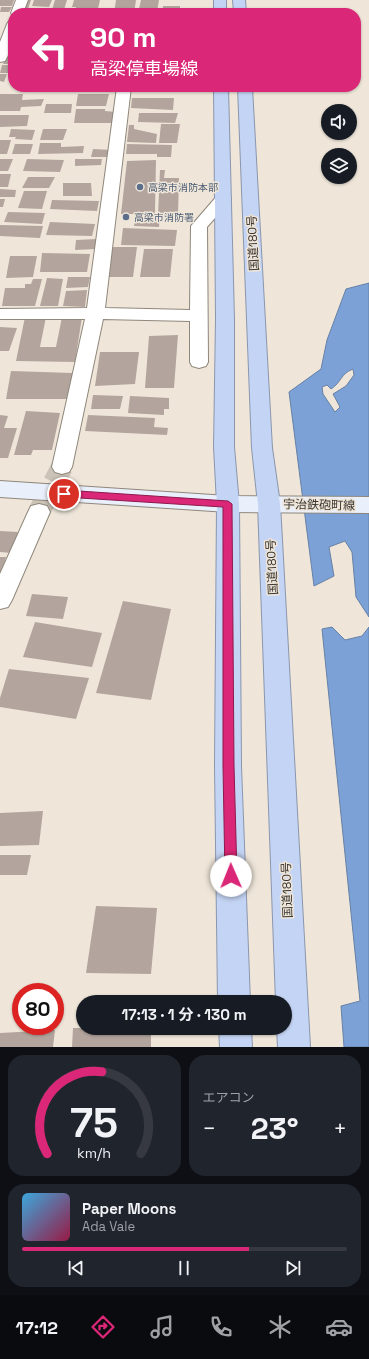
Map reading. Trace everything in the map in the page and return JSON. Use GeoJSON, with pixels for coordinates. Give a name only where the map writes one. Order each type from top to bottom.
{"type":"FeatureCollection","features":[{"type":"Feature","properties":{"kind":"highway"},"geometry":{"type":"LineString","coordinates":[[221,92],[224,447],[228,504],[228,766],[234,995]]}},
{"type":"Feature","properties":{"kind":"highway","name":"国道180号"},"geometry":{"type":"LineString","coordinates":[[245,92],[262,448],[269,504],[294,1047]]}},
{"type":"Feature","properties":{"kind":"highway"},"geometry":{"type":"LineString","coordinates":[[235,1035],[236,1047]]}},
{"type":"Feature","properties":{"kind":"main road","name":"宇治鉄砲町線"},"geometry":{"type":"LineString","coordinates":[[0,489],[228,504],[369,506]]}},
{"type":"Feature","properties":{"kind":"street"},"geometry":{"type":"LineString","coordinates":[[234,0],[239,0]]}},
{"type":"Feature","properties":{"kind":"street"},"geometry":{"type":"LineString","coordinates":[[0,58],[8,37]]}},
{"type":"Feature","properties":{"kind":"street"},"geometry":{"type":"LineString","coordinates":[[62,467],[95,313],[123,92]]}},
{"type":"Feature","properties":{"kind":"street"},"geometry":{"type":"LineString","coordinates":[[199,362],[199,226],[223,199]]}},
{"type":"Feature","properties":{"kind":"street"},"geometry":{"type":"LineString","coordinates":[[0,314],[95,313],[200,316]]}},
{"type":"Feature","properties":{"kind":"street"},"geometry":{"type":"LineString","coordinates":[[0,600],[39,512]]}},
{"type":"Feature","properties":{"kind":"water"},"geometry":{"type":"Polygon","coordinates":[[[369,283],[369,617],[356,597],[352,552],[345,541],[329,547],[334,576],[314,586],[289,392],[321,369],[327,340],[346,289],[369,283]],[[353,369],[346,373],[331,389],[327,385],[322,387],[323,394],[335,412],[340,407],[333,394],[346,386],[354,375],[353,369]]]}},
{"type":"Feature","properties":{"kind":"water"},"geometry":{"type":"Polygon","coordinates":[[[332,627],[345,640],[362,636],[369,627],[369,1047],[344,1047],[341,1006],[360,1001],[322,629],[332,627]]]}},
{"type":"Feature","properties":{"kind":"building"},"geometry":{"type":"Polygon","coordinates":[[[0,0],[14,0],[12,6],[0,6],[0,0]]]}},
{"type":"Feature","properties":{"kind":"building"},"geometry":{"type":"Polygon","coordinates":[[[25,0],[31,0],[28,8],[22,8],[25,0]]]}},
{"type":"Feature","properties":{"kind":"building"},"geometry":{"type":"Polygon","coordinates":[[[34,0],[52,0],[49,7],[32,6],[34,0]]]}},
{"type":"Feature","properties":{"kind":"building"},"geometry":{"type":"Polygon","coordinates":[[[55,0],[67,0],[65,8],[53,8],[55,0]]]}},
{"type":"Feature","properties":{"kind":"building"},"geometry":{"type":"Polygon","coordinates":[[[74,0],[100,0],[98,8],[72,7],[74,0]]]}},
{"type":"Feature","properties":{"kind":"building"},"geometry":{"type":"Polygon","coordinates":[[[116,0],[136,0],[135,8],[115,8],[116,0]]]}},
{"type":"Feature","properties":{"kind":"building"},"geometry":{"type":"Polygon","coordinates":[[[141,0],[159,0],[158,8],[139,8],[141,0]]]}},
{"type":"Feature","properties":{"kind":"building"},"geometry":{"type":"Polygon","coordinates":[[[163,6],[180,6],[180,8],[163,8],[163,6]]]}},
{"type":"Feature","properties":{"kind":"building"},"geometry":{"type":"Polygon","coordinates":[[[1,7],[12,7],[8,8],[8,12],[0,12],[1,7]]]}},
{"type":"Feature","properties":{"kind":"building"},"geometry":{"type":"Polygon","coordinates":[[[8,52],[8,64],[3,64],[8,52]]]}},
{"type":"Feature","properties":{"kind":"building"},"geometry":{"type":"Polygon","coordinates":[[[2,65],[8,65],[8,73],[0,73],[2,65]]]}},
{"type":"Feature","properties":{"kind":"building"},"geometry":{"type":"Polygon","coordinates":[[[0,74],[7,74],[4,82],[0,81],[0,74]]]}},
{"type":"Feature","properties":{"kind":"building"},"geometry":{"type":"Polygon","coordinates":[[[0,94],[23,94],[22,100],[44,99],[41,106],[21,107],[20,111],[0,111],[0,94]]]}},
{"type":"Feature","properties":{"kind":"building"},"geometry":{"type":"Polygon","coordinates":[[[78,94],[109,94],[106,106],[76,106],[78,94]]]}},
{"type":"Feature","properties":{"kind":"building"},"geometry":{"type":"Polygon","coordinates":[[[132,98],[174,98],[173,110],[131,108],[132,98]]]}},
{"type":"Feature","properties":{"kind":"building"},"geometry":{"type":"Polygon","coordinates":[[[46,104],[72,104],[71,113],[44,113],[46,104]]]}},
{"type":"Feature","properties":{"kind":"building"},"geometry":{"type":"Polygon","coordinates":[[[76,109],[105,109],[105,111],[116,112],[114,123],[74,123],[76,109]]]}},
{"type":"Feature","properties":{"kind":"building"},"geometry":{"type":"Polygon","coordinates":[[[139,113],[178,113],[175,123],[138,122],[139,113]]]}},
{"type":"Feature","properties":{"kind":"building"},"geometry":{"type":"Polygon","coordinates":[[[0,115],[29,115],[27,126],[0,127],[0,115]]]}},
{"type":"Feature","properties":{"kind":"building"},"geometry":{"type":"Polygon","coordinates":[[[161,124],[180,124],[177,143],[159,143],[161,124]]]}},
{"type":"Feature","properties":{"kind":"building"},"geometry":{"type":"Polygon","coordinates":[[[129,125],[134,125],[134,129],[157,134],[156,143],[127,142],[129,125]]]}},
{"type":"Feature","properties":{"kind":"building"},"geometry":{"type":"Polygon","coordinates":[[[11,129],[35,130],[32,140],[15,139],[16,137],[9,137],[11,129]]]}},
{"type":"Feature","properties":{"kind":"building"},"geometry":{"type":"Polygon","coordinates":[[[43,129],[67,129],[63,140],[40,140],[43,129]]]}},
{"type":"Feature","properties":{"kind":"building"},"geometry":{"type":"Polygon","coordinates":[[[0,140],[11,140],[7,154],[0,154],[0,140]]]}},
{"type":"Feature","properties":{"kind":"building"},"geometry":{"type":"Polygon","coordinates":[[[40,143],[61,143],[61,147],[84,146],[83,153],[38,154],[40,143]]]}},
{"type":"Feature","properties":{"kind":"building"},"geometry":{"type":"Polygon","coordinates":[[[15,144],[33,144],[30,154],[12,154],[15,144]]]}},
{"type":"Feature","properties":{"kind":"building"},"geometry":{"type":"Polygon","coordinates":[[[127,144],[172,145],[171,157],[157,157],[157,154],[126,154],[127,144]]]}},
{"type":"Feature","properties":{"kind":"building"},"geometry":{"type":"Polygon","coordinates":[[[93,149],[112,150],[110,157],[91,157],[93,149]]]}},
{"type":"Feature","properties":{"kind":"building"},"geometry":{"type":"Polygon","coordinates":[[[0,159],[13,159],[8,171],[0,171],[0,159]]]}},
{"type":"Feature","properties":{"kind":"building"},"geometry":{"type":"Polygon","coordinates":[[[27,159],[64,160],[60,172],[23,171],[27,159]]]}},
{"type":"Feature","properties":{"kind":"building"},"geometry":{"type":"Polygon","coordinates":[[[75,159],[102,159],[101,165],[75,166],[75,159]]]}},
{"type":"Feature","properties":{"kind":"building","name":"高梁市消防本部"},"geometry":{"type":"Polygon","coordinates":[[[156,160],[155,214],[121,214],[127,161],[156,160]]]}},
{"type":"Feature","properties":{"kind":"building"},"geometry":{"type":"Polygon","coordinates":[[[160,170],[165,170],[164,178],[179,178],[178,215],[158,214],[160,170]]]}},
{"type":"Feature","properties":{"kind":"building"},"geometry":{"type":"Polygon","coordinates":[[[0,174],[11,174],[8,187],[0,187],[0,174]]]}},
{"type":"Feature","properties":{"kind":"building"},"geometry":{"type":"Polygon","coordinates":[[[28,177],[55,177],[49,188],[22,188],[28,177]]]}},
{"type":"Feature","properties":{"kind":"building"},"geometry":{"type":"Polygon","coordinates":[[[63,183],[91,183],[92,196],[63,196],[63,183]]]}},
{"type":"Feature","properties":{"kind":"building"},"geometry":{"type":"Polygon","coordinates":[[[0,189],[16,190],[15,197],[0,197],[0,189]]]}},
{"type":"Feature","properties":{"kind":"building"},"geometry":{"type":"Polygon","coordinates":[[[24,191],[47,191],[42,209],[18,208],[24,191]]]}},
{"type":"Feature","properties":{"kind":"building"},"geometry":{"type":"Polygon","coordinates":[[[0,199],[5,199],[3,207],[0,207],[0,199]]]}},
{"type":"Feature","properties":{"kind":"building"},"geometry":{"type":"Polygon","coordinates":[[[52,200],[99,201],[97,211],[50,209],[52,200]]]}},
{"type":"Feature","properties":{"kind":"building"},"geometry":{"type":"Polygon","coordinates":[[[8,212],[45,213],[42,224],[4,222],[8,212]]]}},
{"type":"Feature","properties":{"kind":"building"},"geometry":{"type":"Polygon","coordinates":[[[135,217],[160,217],[159,227],[134,226],[135,217]]]}},
{"type":"Feature","properties":{"kind":"building"},"geometry":{"type":"Polygon","coordinates":[[[50,222],[95,224],[92,236],[46,235],[50,222]]]}},
{"type":"Feature","properties":{"kind":"building"},"geometry":{"type":"Polygon","coordinates":[[[0,225],[43,226],[40,238],[0,236],[0,225]]]}},
{"type":"Feature","properties":{"kind":"building"},"geometry":{"type":"Polygon","coordinates":[[[123,228],[177,230],[175,246],[121,245],[123,228]]]}},
{"type":"Feature","properties":{"kind":"building"},"geometry":{"type":"Polygon","coordinates":[[[97,239],[96,249],[75,250],[76,240],[97,239]]]}},
{"type":"Feature","properties":{"kind":"building"},"geometry":{"type":"Polygon","coordinates":[[[112,247],[137,247],[133,277],[107,277],[112,247]]]}},
{"type":"Feature","properties":{"kind":"building"},"geometry":{"type":"Polygon","coordinates":[[[144,249],[173,249],[170,277],[140,277],[144,249]]]}},
{"type":"Feature","properties":{"kind":"building"},"geometry":{"type":"Polygon","coordinates":[[[42,253],[90,254],[87,272],[40,272],[42,253]]]}},
{"type":"Feature","properties":{"kind":"building"},"geometry":{"type":"Polygon","coordinates":[[[10,256],[37,256],[33,277],[6,278],[10,256]]]}},
{"type":"Feature","properties":{"kind":"building"},"geometry":{"type":"Polygon","coordinates":[[[68,277],[90,277],[88,287],[66,288],[68,277]]]}},
{"type":"Feature","properties":{"kind":"building"},"geometry":{"type":"Polygon","coordinates":[[[47,278],[63,279],[58,306],[40,306],[47,278]]]}},
{"type":"Feature","properties":{"kind":"building"},"geometry":{"type":"Polygon","coordinates":[[[33,279],[42,279],[35,306],[2,306],[5,288],[25,288],[25,284],[31,284],[33,279]]]}},
{"type":"Feature","properties":{"kind":"building"},"geometry":{"type":"Polygon","coordinates":[[[87,290],[85,307],[63,306],[66,291],[87,290]]]}},
{"type":"Feature","properties":{"kind":"building"},"geometry":{"type":"Polygon","coordinates":[[[25,317],[46,317],[40,347],[56,347],[62,317],[82,317],[75,362],[16,361],[25,317]]]}},
{"type":"Feature","properties":{"kind":"building"},"geometry":{"type":"Polygon","coordinates":[[[0,327],[17,328],[9,351],[0,351],[0,327]]]}},
{"type":"Feature","properties":{"kind":"building"},"geometry":{"type":"Polygon","coordinates":[[[178,335],[174,388],[145,388],[149,336],[178,335]]]}},
{"type":"Feature","properties":{"kind":"building"},"geometry":{"type":"Polygon","coordinates":[[[100,352],[139,352],[135,384],[95,386],[100,352]]]}},
{"type":"Feature","properties":{"kind":"building"},"geometry":{"type":"Polygon","coordinates":[[[11,371],[73,373],[68,399],[6,399],[11,371]]]}},
{"type":"Feature","properties":{"kind":"building"},"geometry":{"type":"Polygon","coordinates":[[[93,395],[123,396],[120,409],[91,409],[93,395]]]}},
{"type":"Feature","properties":{"kind":"building"},"geometry":{"type":"Polygon","coordinates":[[[130,396],[169,398],[169,409],[164,409],[164,415],[128,413],[130,396]]]}},
{"type":"Feature","properties":{"kind":"building"},"geometry":{"type":"Polygon","coordinates":[[[26,411],[60,413],[52,450],[33,450],[31,455],[14,455],[26,411]]]}},
{"type":"Feature","properties":{"kind":"building"},"geometry":{"type":"Polygon","coordinates":[[[0,415],[8,416],[4,428],[17,428],[8,458],[0,458],[0,415]]]}},
{"type":"Feature","properties":{"kind":"building"},"geometry":{"type":"Polygon","coordinates":[[[88,415],[155,418],[154,427],[168,428],[167,435],[85,431],[88,415]]]}},
{"type":"Feature","properties":{"kind":"building"},"geometry":{"type":"Polygon","coordinates":[[[0,531],[18,532],[11,553],[0,552],[0,531]]]}},
{"type":"Feature","properties":{"kind":"building"},"geometry":{"type":"Polygon","coordinates":[[[0,557],[6,557],[0,576],[0,557]]]}},
{"type":"Feature","properties":{"kind":"building"},"geometry":{"type":"Polygon","coordinates":[[[32,594],[68,597],[63,619],[26,616],[32,594]]]}},
{"type":"Feature","properties":{"kind":"building"},"geometry":{"type":"Polygon","coordinates":[[[123,601],[171,609],[151,700],[96,693],[123,601]]]}},
{"type":"Feature","properties":{"kind":"building"},"geometry":{"type":"Polygon","coordinates":[[[35,622],[102,633],[92,667],[23,657],[35,622]]]}},
{"type":"Feature","properties":{"kind":"building"},"geometry":{"type":"Polygon","coordinates":[[[9,669],[89,678],[76,719],[0,707],[0,698],[9,669]]]}},
{"type":"Feature","properties":{"kind":"building"},"geometry":{"type":"Polygon","coordinates":[[[43,811],[39,845],[0,846],[0,813],[43,811]]]}},
{"type":"Feature","properties":{"kind":"building"},"geometry":{"type":"Polygon","coordinates":[[[0,855],[31,855],[27,875],[0,875],[0,855]]]}},
{"type":"Feature","properties":{"kind":"building"},"geometry":{"type":"Polygon","coordinates":[[[96,906],[157,908],[151,974],[86,973],[96,906]]]}},
{"type":"Feature","properties":{"kind":"building"},"geometry":{"type":"Polygon","coordinates":[[[73,1028],[76,1028],[76,1035],[151,1035],[151,1047],[72,1047],[73,1028]]]}},
{"type":"Feature","properties":{"kind":"building"},"geometry":{"type":"Polygon","coordinates":[[[12,1032],[12,1035],[54,1035],[53,1047],[0,1047],[0,1033],[12,1032]]]}},
{"type":"Feature","properties":{"kind":"tunnel"},"geometry":{"type":"LineString","coordinates":[[39,512],[62,467]]}},
{"type":"Feature","properties":{"kind":"place","name":"高梁市消防本部"},"geometry":{"type":"Point","coordinates":[140,187]}},
{"type":"Feature","properties":{"kind":"place","name":"高梁市消防署"},"geometry":{"type":"Point","coordinates":[126,217]}},
{"type":"Feature","properties":{"kind":"route"},"geometry":{"type":"LineString","coordinates":[[64,494],[228,504],[228,766],[231,876]]}}]}
